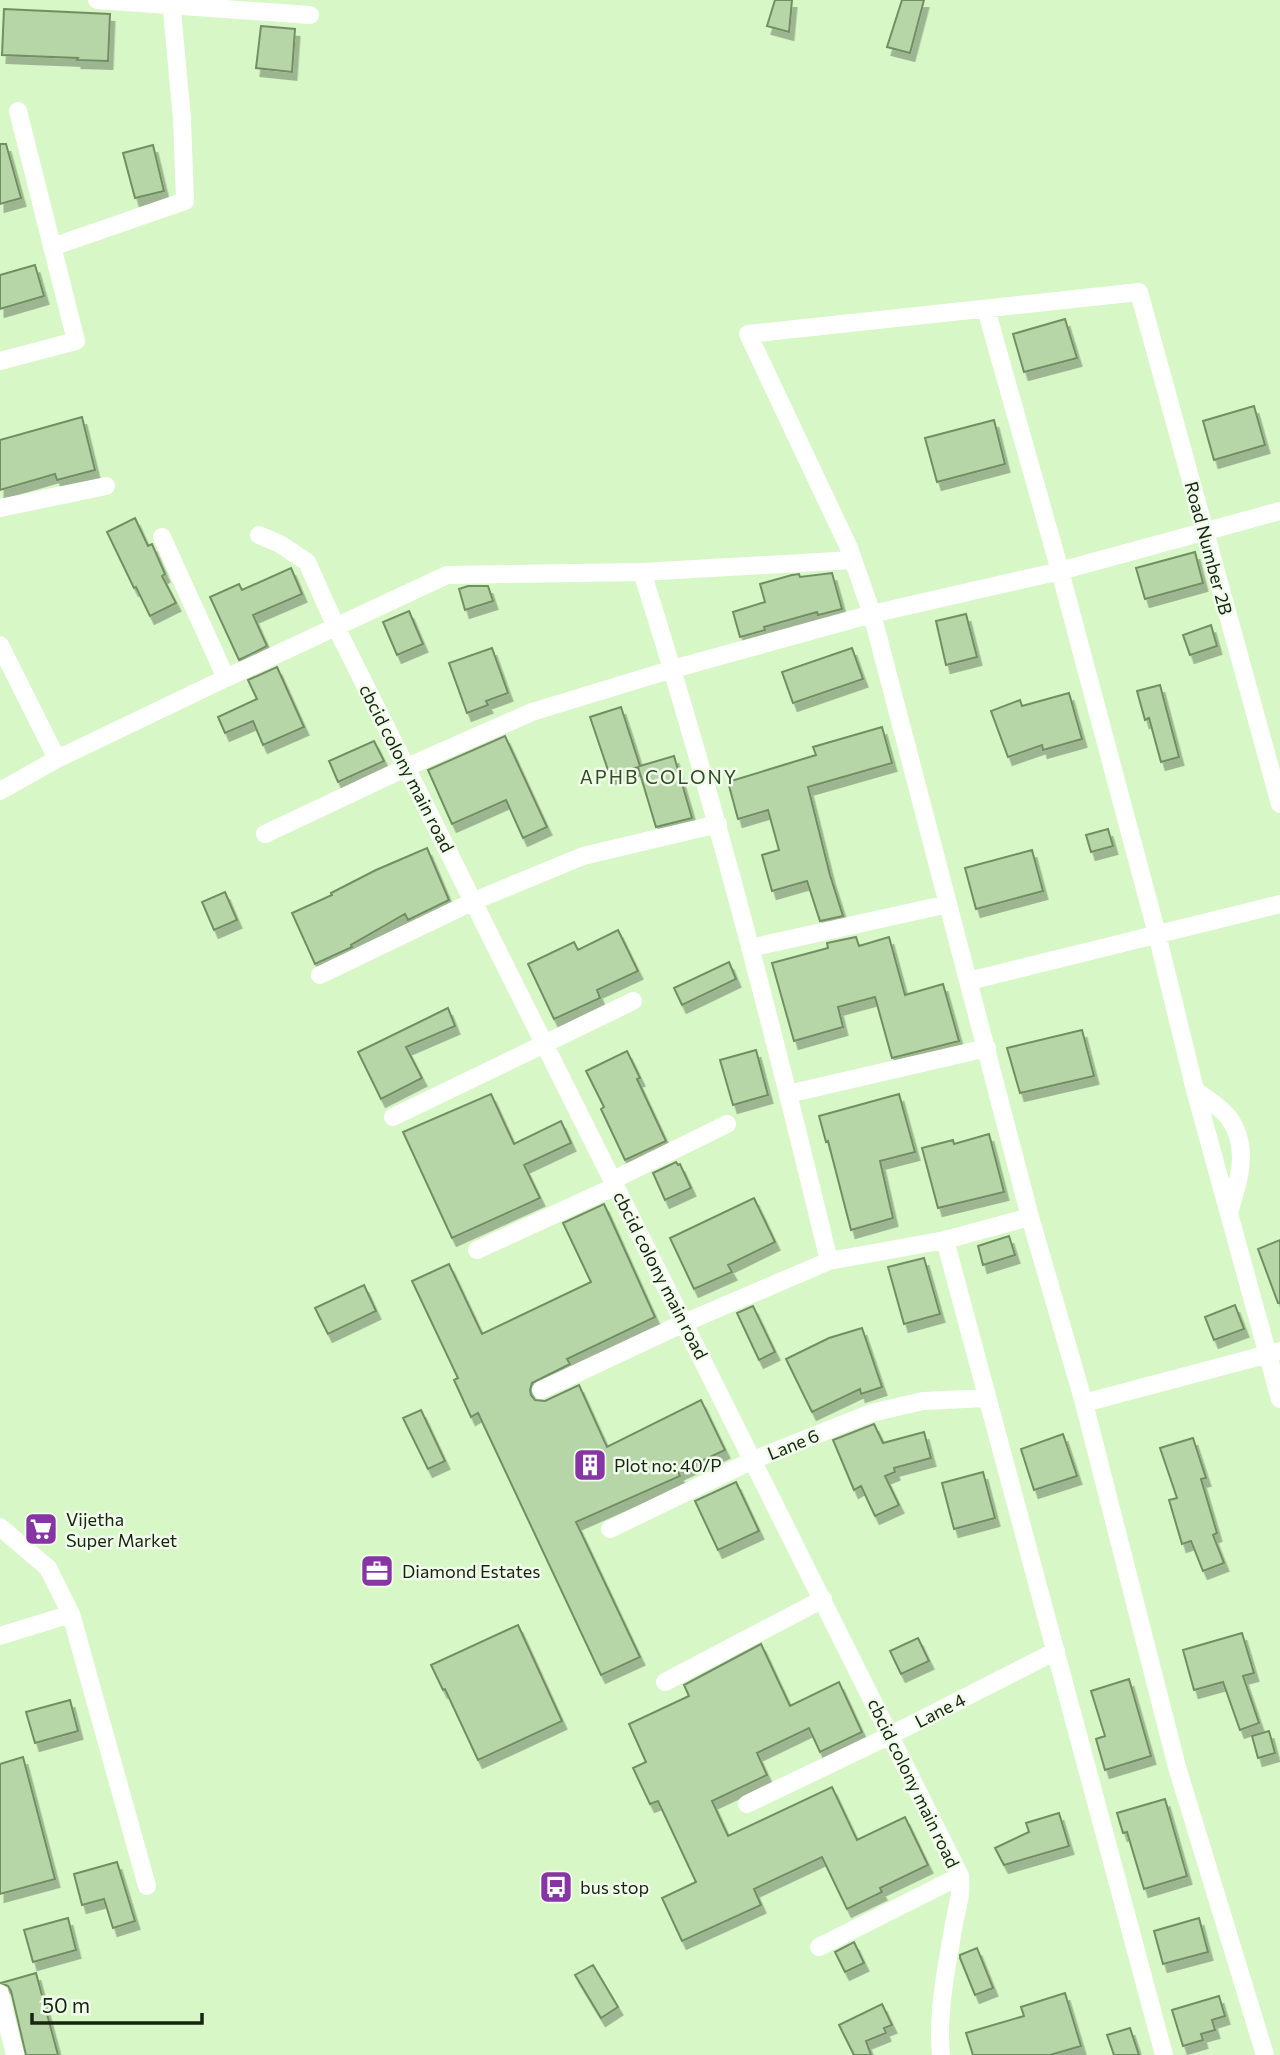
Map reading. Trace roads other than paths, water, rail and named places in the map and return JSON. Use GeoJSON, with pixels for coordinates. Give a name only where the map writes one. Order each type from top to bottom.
{"type":"FeatureCollection","features":[{"type":"Feature","properties":{"kind":"street"},"geometry":{"type":"LineString","coordinates":[[97,0],[172,2],[310,15]]}},
{"type":"Feature","properties":{"kind":"street"},"geometry":{"type":"LineString","coordinates":[[52,247],[186,201],[172,2]]}},
{"type":"Feature","properties":{"kind":"street"},"geometry":{"type":"LineString","coordinates":[[0,361],[76,341],[18,111]]}},
{"type":"Feature","properties":{"kind":"street","name":"Road Number 2B"},"geometry":{"type":"LineString","coordinates":[[986,309],[1139,292],[1280,804]]}},
{"type":"Feature","properties":{"kind":"street"},"geometry":{"type":"LineString","coordinates":[[1265,2055],[1177,1767],[1084,1403],[1030,1217],[872,614],[853,560],[814,468],[748,334],[986,309],[1060,571],[1157,934],[1195,1090],[1229,1212],[1274,1353],[1280,1399]]}},
{"type":"Feature","properties":{"kind":"street"},"geometry":{"type":"LineString","coordinates":[[0,508],[106,486]]}},
{"type":"Feature","properties":{"kind":"street"},"geometry":{"type":"LineString","coordinates":[[265,834],[532,712],[673,669],[872,614],[1060,571],[1280,511]]}},
{"type":"Feature","properties":{"kind":"street","name":"cbcid colony main road"},"geometry":{"type":"LineString","coordinates":[[259,535],[280,544],[307,562],[336,627],[960,1876],[962,1894],[953,1927],[942,2007],[939,2054]]}},
{"type":"Feature","properties":{"kind":"street"},"geometry":{"type":"LineString","coordinates":[[162,537],[226,678]]}},
{"type":"Feature","properties":{"kind":"street"},"geometry":{"type":"LineString","coordinates":[[0,790],[57,758],[447,575],[642,572],[853,560]]}},
{"type":"Feature","properties":{"kind":"street"},"geometry":{"type":"LineString","coordinates":[[642,572],[718,824],[829,1261]]}},
{"type":"Feature","properties":{"kind":"street"},"geometry":{"type":"LineString","coordinates":[[0,645],[57,758]]}},
{"type":"Feature","properties":{"kind":"street"},"geometry":{"type":"LineString","coordinates":[[320,975],[474,901],[583,856],[718,824]]}},
{"type":"Feature","properties":{"kind":"street"},"geometry":{"type":"LineString","coordinates":[[750,948],[948,904]]}},
{"type":"Feature","properties":{"kind":"street"},"geometry":{"type":"LineString","coordinates":[[969,981],[1280,904]]}},
{"type":"Feature","properties":{"kind":"street"},"geometry":{"type":"LineString","coordinates":[[393,1117],[633,1001]]}},
{"type":"Feature","properties":{"kind":"street"},"geometry":{"type":"LineString","coordinates":[[788,1094],[987,1048]]}},
{"type":"Feature","properties":{"kind":"street"},"geometry":{"type":"LineString","coordinates":[[1195,1090],[1228,1116],[1239,1137],[1242,1160],[1229,1212]]}},
{"type":"Feature","properties":{"kind":"street"},"geometry":{"type":"LineString","coordinates":[[477,1250],[615,1183],[727,1124]]}},
{"type":"Feature","properties":{"kind":"street"},"geometry":{"type":"LineString","coordinates":[[541,1390],[684,1322],[829,1261],[945,1240],[1030,1217]]}},
{"type":"Feature","properties":{"kind":"street"},"geometry":{"type":"LineString","coordinates":[[945,1240],[1164,2055]]}},
{"type":"Feature","properties":{"kind":"street"},"geometry":{"type":"LineString","coordinates":[[1084,1403],[1274,1353]]}},
{"type":"Feature","properties":{"kind":"street","name":"Lane 6"},"geometry":{"type":"LineString","coordinates":[[610,1529],[753,1460],[871,1413],[923,1401],[987,1398]]}},
{"type":"Feature","properties":{"kind":"street"},"geometry":{"type":"LineString","coordinates":[[0,1527],[48,1568],[71,1614],[147,1886]]}},
{"type":"Feature","properties":{"kind":"street"},"geometry":{"type":"LineString","coordinates":[[665,1682],[823,1599]]}},
{"type":"Feature","properties":{"kind":"street"},"geometry":{"type":"LineString","coordinates":[[0,1636],[71,1614]]}},
{"type":"Feature","properties":{"kind":"street","name":"Lane 4"},"geometry":{"type":"LineString","coordinates":[[747,1804],[1056,1651]]}},
{"type":"Feature","properties":{"kind":"street"},"geometry":{"type":"LineString","coordinates":[[819,1947],[960,1876]]}},
{"type":"Feature","properties":{"kind":"street"},"geometry":{"type":"LineString","coordinates":[[0,1994],[15,2055]]}},
{"type":"Feature","properties":{"kind":"place","name":"Plot no: 40/P"},"geometry":{"type":"Point","coordinates":[590,1465]}},
{"type":"Feature","properties":{"kind":"place","name":"Vijetha Super Market"},"geometry":{"type":"Point","coordinates":[41,1529]}},
{"type":"Feature","properties":{"kind":"place","name":"Diamond Estates"},"geometry":{"type":"Point","coordinates":[377,1571]}},
{"type":"Feature","properties":{"kind":"place","name":"bus stop"},"geometry":{"type":"Point","coordinates":[556,1887]}},
{"type":"Feature","properties":{"kind":"district","name":"APHB COLONY"},"geometry":{"type":"Point","coordinates":[659,776]}}]}
